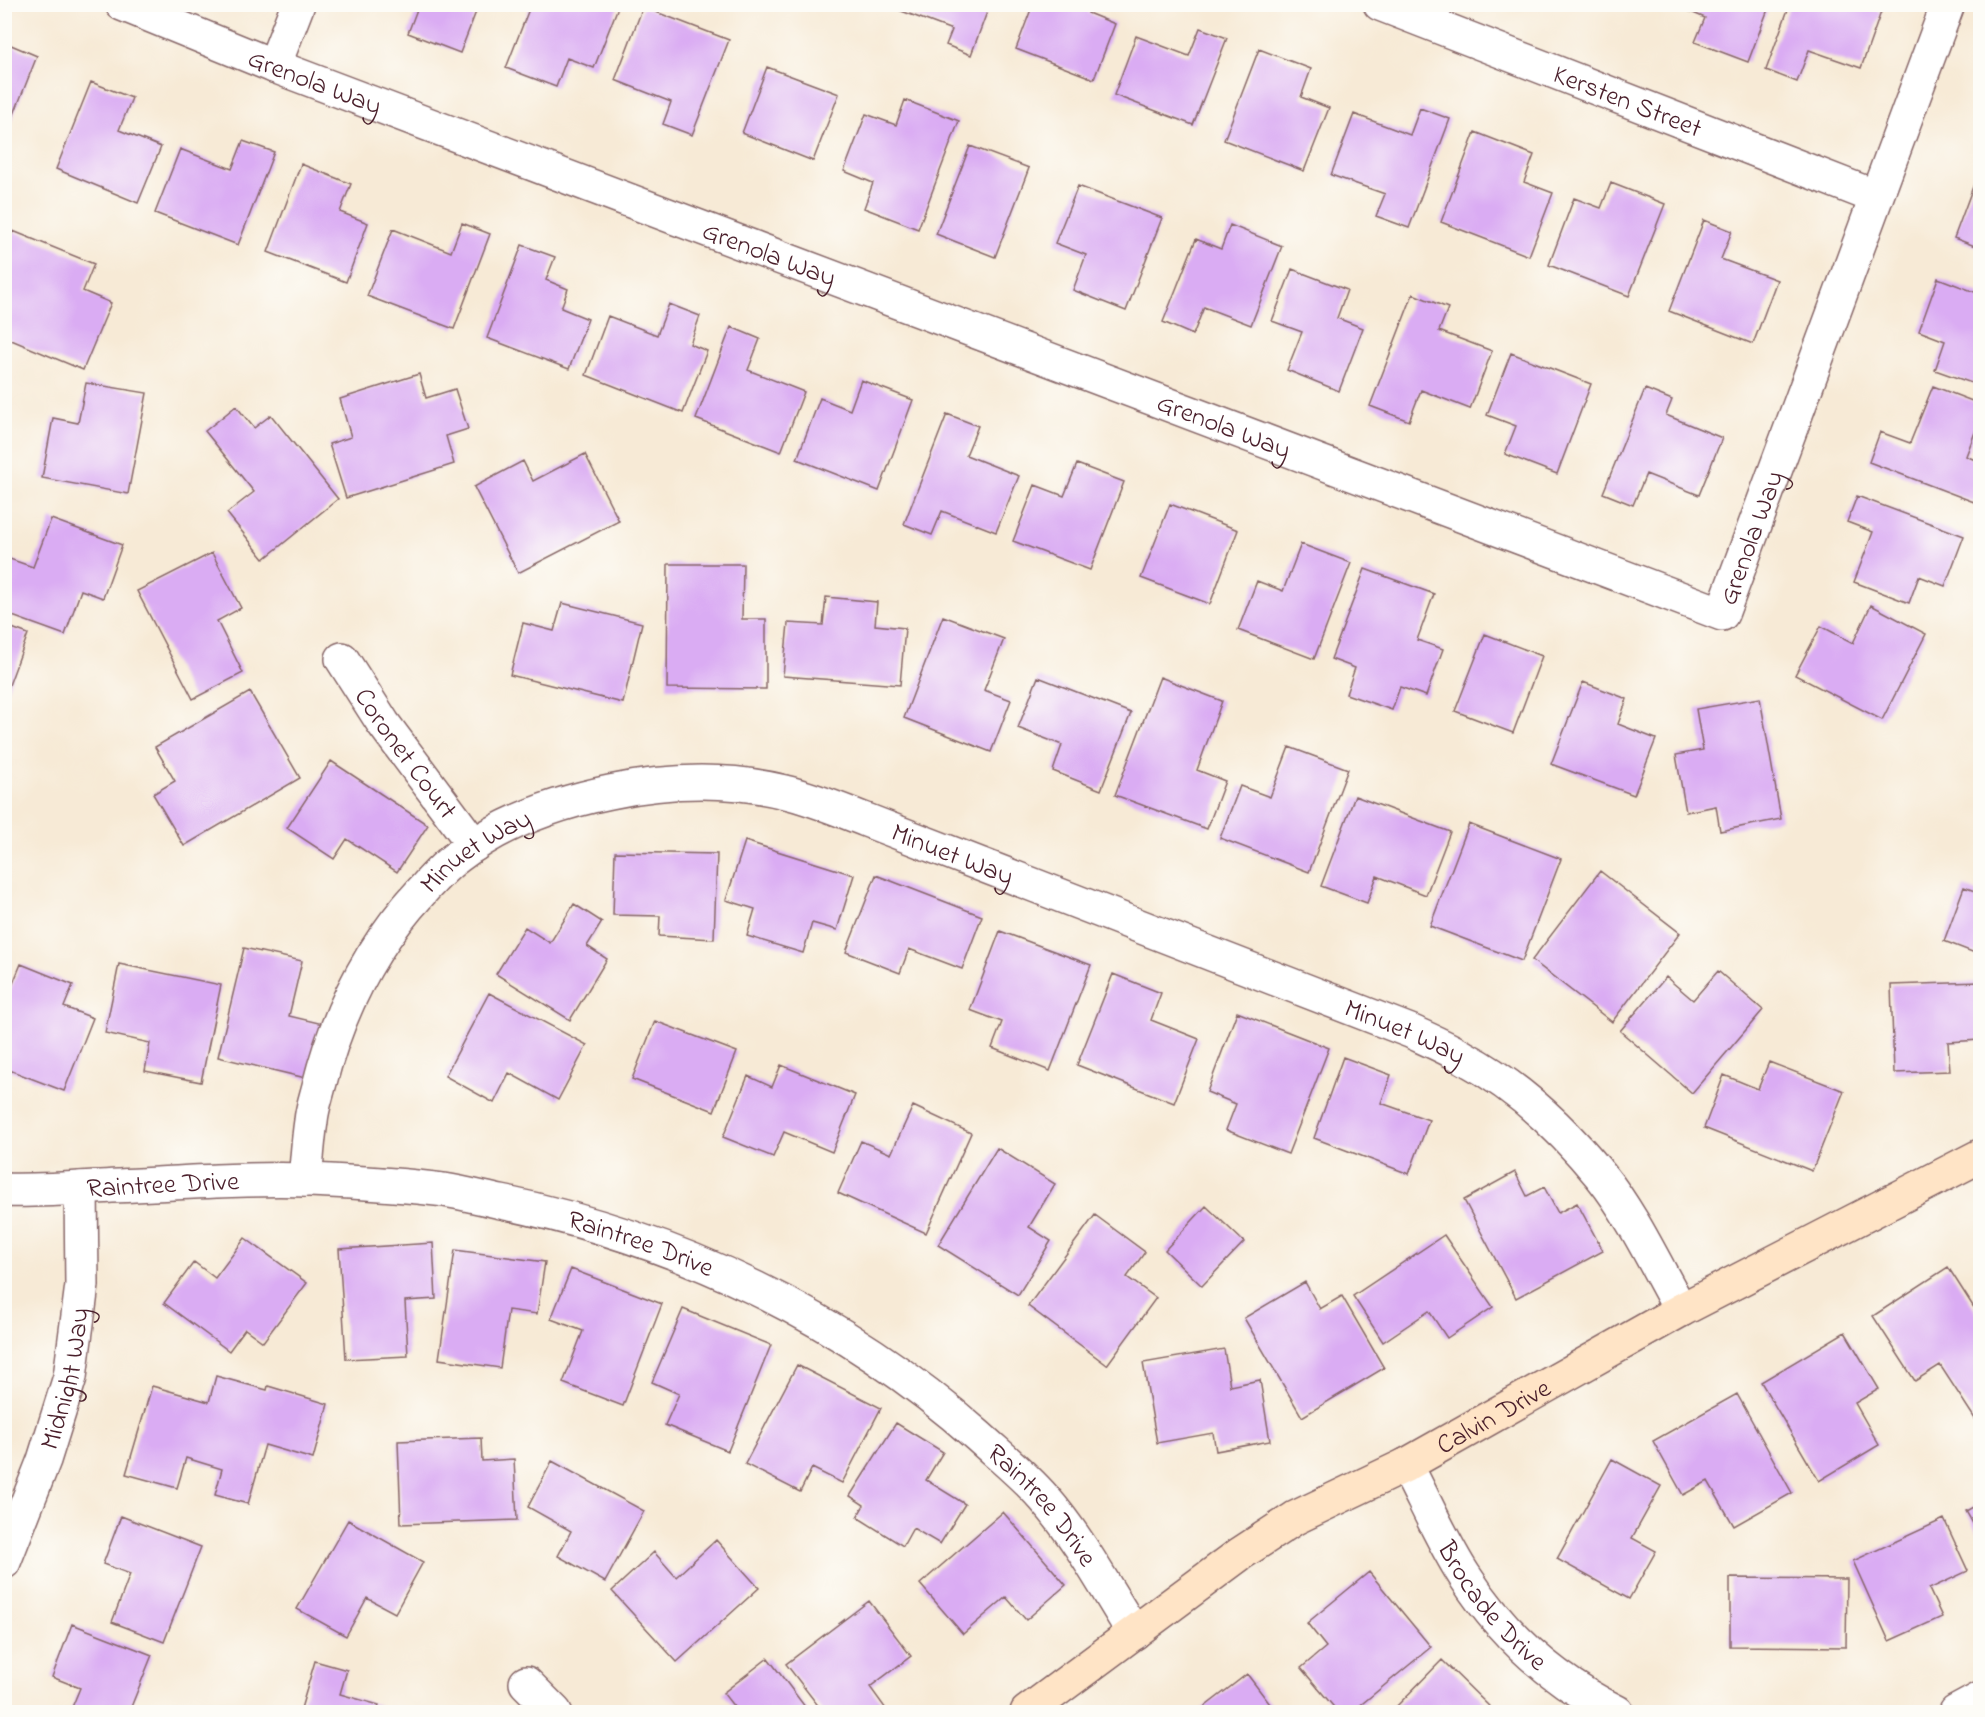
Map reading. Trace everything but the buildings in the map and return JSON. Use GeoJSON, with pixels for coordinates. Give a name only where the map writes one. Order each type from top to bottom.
{"type":"FeatureCollection","features":[{"type":"Feature","properties":{"kind":"street","name":"Grenola Way"},"geometry":{"type":"LineString","coordinates":[[122,4],[274,66],[1722,614],[1948,4]]}},
{"type":"Feature","properties":{"kind":"street"},"geometry":{"type":"LineString","coordinates":[[274,66],[298,4]]}},
{"type":"Feature","properties":{"kind":"street","name":"Kersten Street"},"geometry":{"type":"LineString","coordinates":[[1380,4],[1876,197]]}},
{"type":"Feature","properties":{"kind":"street","name":"Coronet Court"},"geometry":{"type":"LineString","coordinates":[[342,659],[383,723],[474,845]]}},
{"type":"Feature","properties":{"kind":"street","name":"Minuet Way"},"geometry":{"type":"LineString","coordinates":[[305,1180],[311,1120],[337,1025],[365,967],[401,914],[439,872],[474,845],[521,819],[577,798],[637,786],[667,783],[728,783],[785,792],[889,828],[1410,1031],[1464,1057],[1516,1091],[1562,1132],[1602,1178],[1636,1230],[1681,1310]]}},
{"type":"Feature","properties":{"kind":"street","name":"Calvin Drive"},"geometry":{"type":"LineString","coordinates":[[1027,1713],[1240,1554],[1295,1518],[1406,1465],[1681,1310],[1980,1156]]}},
{"type":"Feature","properties":{"kind":"street","name":"Raintree Drive"},"geometry":{"type":"LineString","coordinates":[[4,1190],[241,1181],[305,1180],[372,1183],[445,1190],[554,1213],[625,1234],[724,1273],[790,1306],[885,1363],[936,1400],[1045,1499],[1080,1547],[1134,1633]]}},
{"type":"Feature","properties":{"kind":"street","name":"Midnight Way"},"geometry":{"type":"LineString","coordinates":[[4,1562],[44,1460],[70,1377],[82,1285],[81,1188]]}},
{"type":"Feature","properties":{"kind":"street","name":"Brocade Drive"},"geometry":{"type":"LineString","coordinates":[[1406,1465],[1464,1574],[1500,1625],[1546,1668],[1617,1713]]}},
{"type":"Feature","properties":{"kind":"street"},"geometry":{"type":"LineString","coordinates":[[526,1683],[555,1713]]}},
{"type":"Feature","properties":{"kind":"street"},"geometry":{"type":"LineString","coordinates":[[1956,1713],[1980,1699]]}}]}
